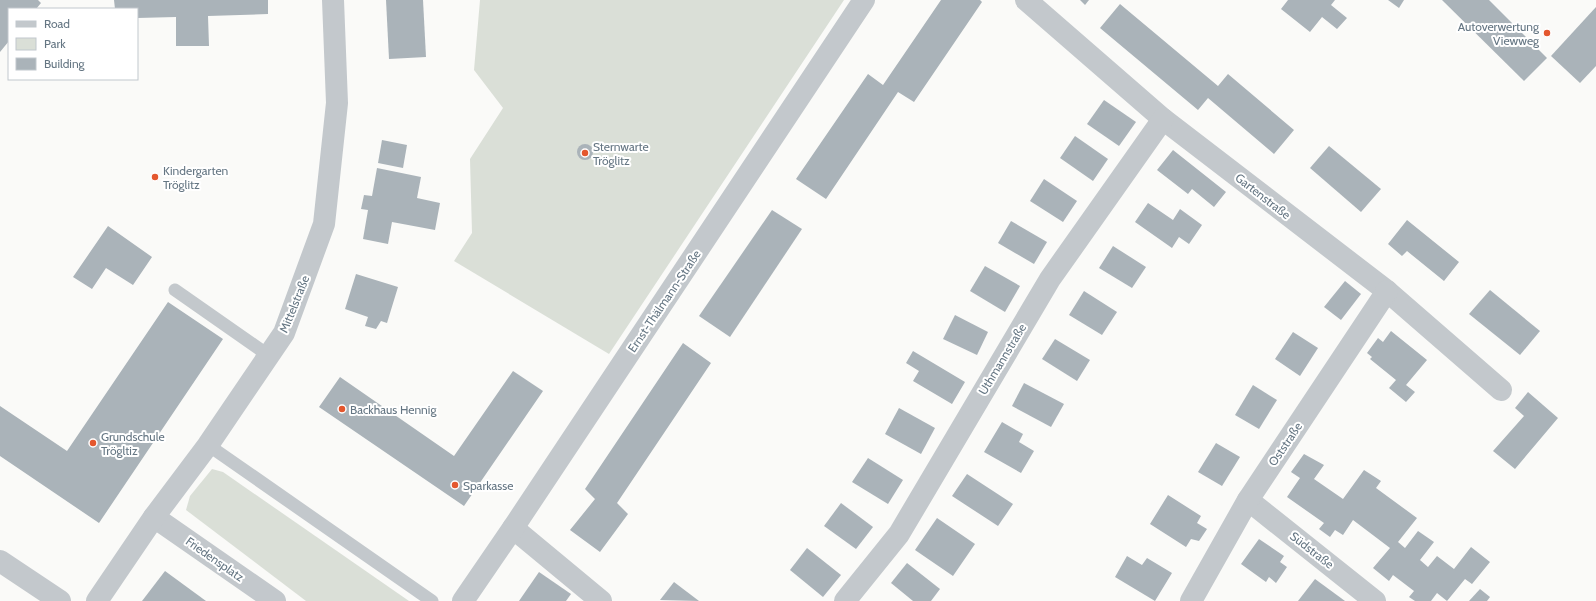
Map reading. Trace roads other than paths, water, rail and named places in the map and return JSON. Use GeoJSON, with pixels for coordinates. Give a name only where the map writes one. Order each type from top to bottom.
{"type":"FeatureCollection","features":[{"type":"Feature","properties":{"kind":"street","name":"Mittelstraße"},"geometry":{"type":"LineString","coordinates":[[96,601],[154,517],[208,444],[284,333],[324,224],[337,103],[333,0]]}},
{"type":"Feature","properties":{"kind":"street","name":"Ernst-Thälmann-Straße"},"geometry":{"type":"LineString","coordinates":[[463,601],[864,0]]}},
{"type":"Feature","properties":{"kind":"street","name":"Gartenstraße"},"geometry":{"type":"LineString","coordinates":[[1026,0],[1163,119],[1387,291],[1500,390]]}},
{"type":"Feature","properties":{"kind":"street","name":"Uthmannstraße"},"geometry":{"type":"LineString","coordinates":[[845,601],[899,534],[1050,279],[1163,119]]}},
{"type":"Feature","properties":{"kind":"street","name":"Oststraße"},"geometry":{"type":"LineString","coordinates":[[1191,601],[1248,500],[1387,291]]}},
{"type":"Feature","properties":{"kind":"street","name":"Südstraße"},"geometry":{"type":"LineString","coordinates":[[1248,500],[1376,601]]}},
{"type":"Feature","properties":{"kind":"street","name":"Friedensplatz"},"geometry":{"type":"LineString","coordinates":[[154,517],[275,601]]}},
{"type":"Feature","properties":{"kind":"street"},"geometry":{"type":"LineString","coordinates":[[513,528],[601,601]]}},
{"type":"Feature","properties":{"kind":"street"},"geometry":{"type":"LineString","coordinates":[[0,561],[60,601]]}},
{"type":"Feature","properties":{"kind":"lane"},"geometry":{"type":"LineString","coordinates":[[175,290],[268,355]]}},
{"type":"Feature","properties":{"kind":"lane"},"geometry":{"type":"LineString","coordinates":[[208,444],[432,601]]}},
{"type":"Feature","properties":{"kind":"place","name":"Autoverwertung Viewweg"},"geometry":{"type":"Point","coordinates":[1547,33]}},
{"type":"Feature","properties":{"kind":"place","name":"Sternwarte Tröglitz"},"geometry":{"type":"Point","coordinates":[585,153]}},
{"type":"Feature","properties":{"kind":"place","name":"Kindergarten Tröglitz"},"geometry":{"type":"Point","coordinates":[155,177]}},
{"type":"Feature","properties":{"kind":"place","name":"Backhaus Hennig"},"geometry":{"type":"Point","coordinates":[342,409]}},
{"type":"Feature","properties":{"kind":"place","name":"Grundschule Trögltiz"},"geometry":{"type":"Point","coordinates":[93,443]}},
{"type":"Feature","properties":{"kind":"place","name":"Sparkasse"},"geometry":{"type":"Point","coordinates":[455,485]}}]}
